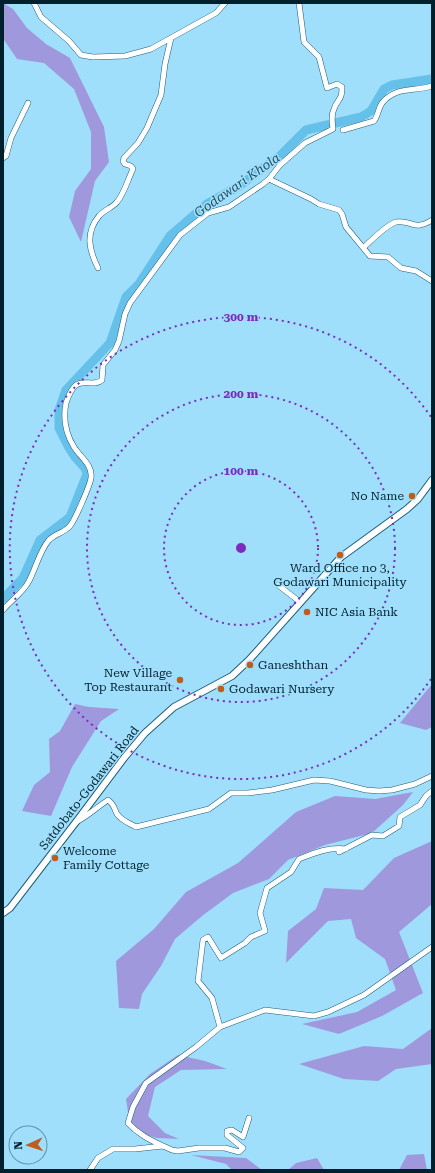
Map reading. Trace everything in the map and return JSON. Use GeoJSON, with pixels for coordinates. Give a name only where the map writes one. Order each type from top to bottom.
{"type":"FeatureCollection","features":[{"type":"Feature","properties":{"kind":"street"},"geometry":{"type":"LineString","coordinates":[[34,3],[41,17],[69,41],[81,55],[94,57],[124,56],[151,49],[216,12],[225,3]]}},
{"type":"Feature","properties":{"kind":"street"},"geometry":{"type":"LineString","coordinates":[[3,610],[25,587],[32,575],[35,564],[49,541],[55,536],[61,534],[73,524],[91,478],[90,468],[74,448],[66,429],[64,412],[68,398],[75,386],[82,382],[95,383],[102,380],[103,365],[115,350],[125,314],[130,303],[180,235],[208,213],[229,207],[263,184],[280,165],[305,143],[334,129],[332,114],[334,107],[342,97],[342,87],[337,84],[327,88],[319,57],[304,42],[299,3]]}},
{"type":"Feature","properties":{"kind":"street"},"geometry":{"type":"LineString","coordinates":[[98,268],[93,258],[89,243],[92,228],[100,215],[117,202],[133,169],[123,161],[144,133],[161,95],[165,64],[171,38]]}},
{"type":"Feature","properties":{"kind":"street"},"geometry":{"type":"LineString","coordinates":[[343,130],[374,121],[381,106],[393,93],[432,86]]}},
{"type":"Feature","properties":{"kind":"street"},"geometry":{"type":"LineString","coordinates":[[3,158],[6,156],[10,138],[28,103]]}},
{"type":"Feature","properties":{"kind":"street"},"geometry":{"type":"LineString","coordinates":[[269,179],[319,204],[339,210],[342,214],[346,227],[370,256],[388,257],[401,268],[416,271],[432,281]]}},
{"type":"Feature","properties":{"kind":"street"},"geometry":{"type":"LineString","coordinates":[[364,247],[392,224],[400,222],[419,226],[432,220]]}},
{"type":"Feature","properties":{"kind":"street","name":"Satdobato-Godawari Road"},"geometry":{"type":"LineString","coordinates":[[3,913],[10,908],[145,732],[174,707],[232,676],[250,660],[341,556],[407,509],[418,499],[432,480]]}},
{"type":"Feature","properties":{"kind":"street"},"geometry":{"type":"LineString","coordinates":[[278,585],[300,602]]}},
{"type":"Feature","properties":{"kind":"street"},"geometry":{"type":"LineString","coordinates":[[76,822],[88,816],[108,800],[112,803],[117,813],[124,821],[136,827],[209,809],[231,793],[248,793],[272,790],[314,780],[330,781],[366,790],[392,790],[415,784],[432,776]]}},
{"type":"Feature","properties":{"kind":"street"},"geometry":{"type":"LineString","coordinates":[[339,852],[372,835],[383,836],[399,826],[400,817],[420,805],[426,796],[432,792]]}},
{"type":"Feature","properties":{"kind":"street"},"geometry":{"type":"LineString","coordinates":[[220,1027],[212,998],[198,982],[203,940],[208,937],[221,958],[245,943],[251,937],[265,931],[260,912],[267,888],[291,872],[299,859],[328,849],[346,849]]}},
{"type":"Feature","properties":{"kind":"street"},"geometry":{"type":"LineString","coordinates":[[250,1118],[243,1137],[232,1130],[227,1131],[227,1135],[243,1148],[239,1152],[225,1148],[199,1148],[178,1151],[172,1150],[150,1140],[134,1130],[128,1123],[133,1107],[146,1083],[196,1047],[220,1027],[265,1010],[314,1016],[328,1012],[364,995],[432,947]]}},
{"type":"Feature","properties":{"kind":"street"},"geometry":{"type":"LineString","coordinates":[[90,1170],[98,1158],[113,1149],[135,1149],[163,1146]]}},
{"type":"Feature","properties":{"kind":"shaded area"},"geometry":{"type":"Polygon","coordinates":[[[3,3],[13,9],[27,28],[46,44],[70,58],[104,127],[109,162],[95,181],[81,242],[69,217],[75,191],[91,169],[91,132],[74,89],[44,63],[17,59],[4,40],[3,3]]]}},
{"type":"Feature","properties":{"kind":"shaded area"},"geometry":{"type":"Polygon","coordinates":[[[432,684],[432,727],[426,730],[400,723],[432,684]]]}},
{"type":"Feature","properties":{"kind":"shaded area"},"geometry":{"type":"Polygon","coordinates":[[[75,704],[89,707],[119,709],[101,721],[72,767],[51,816],[22,811],[34,785],[50,772],[49,739],[60,731],[75,704]]]}},
{"type":"Feature","properties":{"kind":"shaded area"},"geometry":{"type":"Polygon","coordinates":[[[413,792],[403,805],[372,833],[325,845],[288,860],[269,879],[233,893],[202,916],[175,939],[161,966],[142,994],[139,1009],[119,1008],[116,961],[154,929],[186,892],[238,863],[296,812],[335,796],[375,799],[413,792]]]}},
{"type":"Feature","properties":{"kind":"shaded area"},"geometry":{"type":"Polygon","coordinates":[[[432,841],[432,904],[399,932],[423,993],[382,1016],[339,1034],[302,1024],[357,1012],[396,990],[385,959],[356,938],[351,919],[328,921],[286,963],[288,931],[316,909],[324,888],[363,890],[394,858],[432,841]]]}},
{"type":"Feature","properties":{"kind":"shaded area"},"geometry":{"type":"Polygon","coordinates":[[[432,1028],[432,1064],[396,1069],[378,1081],[344,1079],[299,1064],[364,1046],[403,1049],[432,1028]]]}},
{"type":"Feature","properties":{"kind":"shaded area"},"geometry":{"type":"Polygon","coordinates":[[[178,1055],[205,1061],[227,1069],[181,1070],[155,1087],[148,1116],[165,1133],[179,1139],[157,1138],[131,1131],[126,1099],[150,1074],[178,1055]]]}},
{"type":"Feature","properties":{"kind":"shaded area"},"geometry":{"type":"Polygon","coordinates":[[[424,1154],[427,1170],[399,1170],[407,1155],[424,1154]]]}},
{"type":"Feature","properties":{"kind":"shaded area"},"geometry":{"type":"Polygon","coordinates":[[[191,1155],[246,1158],[262,1170],[232,1170],[226,1164],[191,1155]]]}},
{"type":"Feature","properties":{"kind":"shaded area"},"geometry":{"type":"Polygon","coordinates":[[[317,1158],[324,1170],[288,1170],[296,1163],[317,1158]]]}},
{"type":"Feature","properties":{"kind":"waterway","name":"Godawari Khola"},"geometry":{"type":"LineString","coordinates":[[3,599],[23,578],[40,540],[70,517],[87,474],[85,468],[68,446],[59,428],[59,410],[66,390],[110,343],[126,297],[139,284],[170,236],[207,204],[239,186],[281,155],[306,130],[361,117],[371,111],[384,89],[392,85],[432,79]]}},
{"type":"Feature","properties":{"kind":"place","name":"No Name"},"geometry":{"type":"Point","coordinates":[412,496]}},
{"type":"Feature","properties":{"kind":"place","name":"Ward Office no 3, Godawari Municipality"},"geometry":{"type":"Point","coordinates":[340,555]}},
{"type":"Feature","properties":{"kind":"place","name":"NIC Asia Bank"},"geometry":{"type":"Point","coordinates":[307,612]}},
{"type":"Feature","properties":{"kind":"place","name":"Ganeshthan"},"geometry":{"type":"Point","coordinates":[250,665]}},
{"type":"Feature","properties":{"kind":"place","name":"New Village Top Restaurant"},"geometry":{"type":"Point","coordinates":[180,680]}},
{"type":"Feature","properties":{"kind":"place","name":"Godawari Nursery"},"geometry":{"type":"Point","coordinates":[221,689]}},
{"type":"Feature","properties":{"kind":"place","name":"Welcome Family Cottage"},"geometry":{"type":"Point","coordinates":[55,858]}}]}
